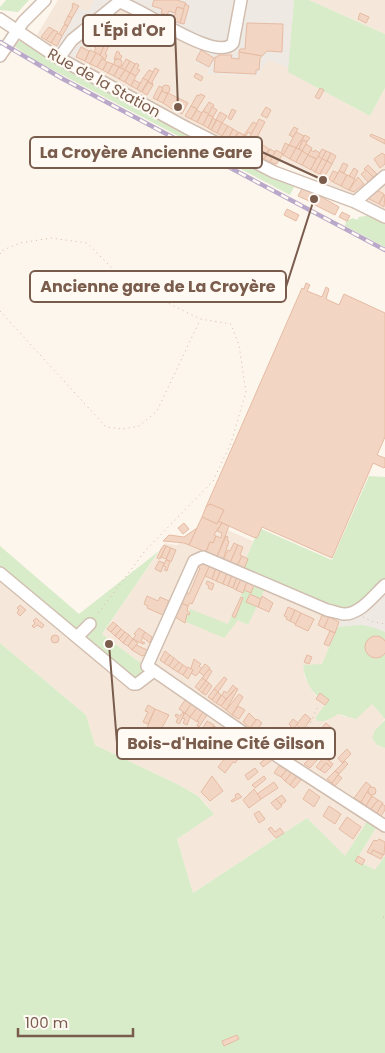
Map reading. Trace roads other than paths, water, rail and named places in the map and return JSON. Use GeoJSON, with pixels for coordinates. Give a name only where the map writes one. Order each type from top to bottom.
{"type":"FeatureCollection","features":[{"type":"Feature","properties":{"kind":"street"},"geometry":{"type":"LineString","coordinates":[[0,56],[16,31],[45,0]]}},
{"type":"Feature","properties":{"kind":"street"},"geometry":{"type":"LineString","coordinates":[[59,58],[72,40],[119,2],[200,43],[224,48],[229,47],[233,43],[241,0]]}},
{"type":"Feature","properties":{"kind":"street","name":"Rue de la Station"},"geometry":{"type":"LineString","coordinates":[[0,19],[59,58],[151,109],[274,172],[355,202],[385,217]]}},
{"type":"Feature","properties":{"kind":"street"},"geometry":{"type":"LineString","coordinates":[[355,202],[385,176]]}},
{"type":"Feature","properties":{"kind":"street"},"geometry":{"type":"LineString","coordinates":[[0,573],[133,684],[137,684],[150,668],[194,561],[203,557],[327,610],[343,614],[361,607],[385,585]]}},
{"type":"Feature","properties":{"kind":"street"},"geometry":{"type":"LineString","coordinates":[[77,637],[90,624]]}},
{"type":"Feature","properties":{"kind":"street"},"geometry":{"type":"LineString","coordinates":[[150,668],[283,760],[385,826]]}},
{"type":"Feature","properties":{"kind":"railway"},"geometry":{"type":"LineString","coordinates":[[0,42],[63,79],[385,250]]}},
{"type":"Feature","properties":{"kind":"place","name":"L'Épi d'Or"},"geometry":{"type":"Point","coordinates":[178,107]}},
{"type":"Feature","properties":{"kind":"place","name":"La Croyère Ancienne Gare"},"geometry":{"type":"Point","coordinates":[323,180]}},
{"type":"Feature","properties":{"kind":"place","name":"Ancienne gare de La Croyère"},"geometry":{"type":"Point","coordinates":[314,199]}},
{"type":"Feature","properties":{"kind":"place","name":"Bois-d'Haine Cité Gilson"},"geometry":{"type":"Point","coordinates":[109,644]}}]}
